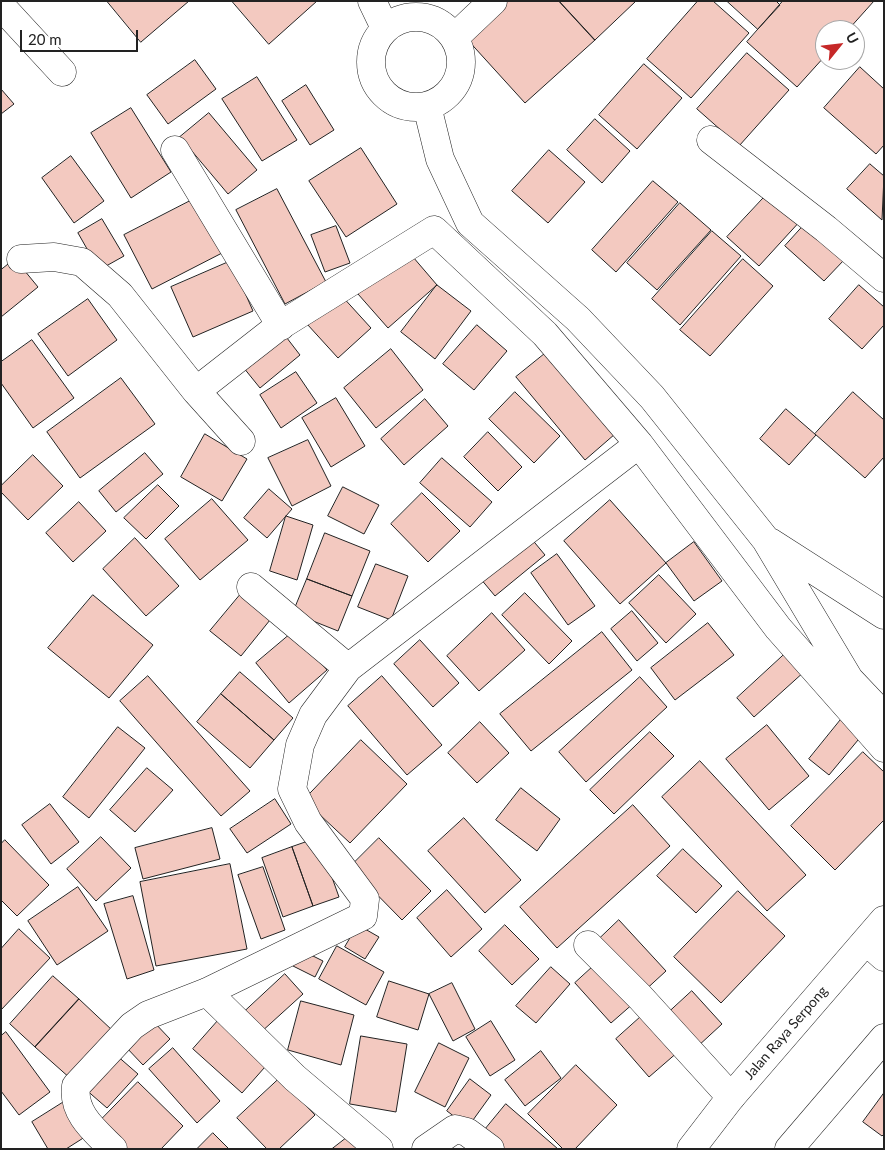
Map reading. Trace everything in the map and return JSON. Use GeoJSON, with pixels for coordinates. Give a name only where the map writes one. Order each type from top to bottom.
{"type":"FeatureCollection","features":[{"type":"Feature","properties":{"kind":"street"},"geometry":{"type":"LineString","coordinates":[[372,1],[385,28]]}},
{"type":"Feature","properties":{"kind":"street"},"geometry":{"type":"LineString","coordinates":[[442,20],[461,58],[457,78],[446,97],[427,106],[407,107],[389,98],[375,84],[370,64],[373,45],[385,28],[410,16],[442,20],[493,1]]}},
{"type":"Feature","properties":{"kind":"street"},"geometry":{"type":"LineString","coordinates":[[1,6],[62,72]]}},
{"type":"Feature","properties":{"kind":"street"},"geometry":{"type":"LineString","coordinates":[[427,106],[440,159],[470,223],[585,326],[652,397],[766,540],[849,680],[884,716]]}},
{"type":"Feature","properties":{"kind":"street"},"geometry":{"type":"LineString","coordinates":[[711,140],[826,229],[884,278]]}},
{"type":"Feature","properties":{"kind":"street"},"geometry":{"type":"LineString","coordinates":[[175,150],[280,326]]}},
{"type":"Feature","properties":{"kind":"street"},"geometry":{"type":"LineString","coordinates":[[196,391],[280,326],[434,230],[545,334],[639,444],[778,628],[884,748]]}},
{"type":"Feature","properties":{"kind":"street"},"geometry":{"type":"LineString","coordinates":[[20,259],[54,257],[82,262],[120,295],[196,391],[241,441]]}},
{"type":"Feature","properties":{"kind":"street"},"geometry":{"type":"LineString","coordinates":[[113,1149],[85,1121],[74,1096],[76,1086],[132,1026],[148,1014],[207,992],[363,916],[365,899],[308,822],[292,789],[300,745],[312,715],[348,668],[639,444]]}},
{"type":"Feature","properties":{"kind":"street"},"geometry":{"type":"LineString","coordinates":[[766,540],[884,615]]}},
{"type":"Feature","properties":{"kind":"street"},"geometry":{"type":"LineString","coordinates":[[251,587],[348,668]]}},
{"type":"Feature","properties":{"kind":"street","name":"Jalan Raya Serpong"},"geometry":{"type":"LineString","coordinates":[[690,1149],[731,1098],[875,949],[884,920]]}},
{"type":"Feature","properties":{"kind":"street"},"geometry":{"type":"LineString","coordinates":[[588,944],[640,997],[731,1098]]}},
{"type":"Feature","properties":{"kind":"street"},"geometry":{"type":"LineString","coordinates":[[207,992],[295,1078],[379,1149]]}},
{"type":"Feature","properties":{"kind":"street"},"geometry":{"type":"LineString","coordinates":[[789,1149],[884,1038]]}},
{"type":"Feature","properties":{"kind":"street"},"geometry":{"type":"LineString","coordinates":[[426,1149],[455,1130],[467,1132],[490,1149]]}},
{"type":"Feature","properties":{"kind":"building"},"geometry":{"type":"Polygon","coordinates":[[[107,1],[189,1],[141,42],[107,1]]]}},
{"type":"Feature","properties":{"kind":"building"},"geometry":{"type":"Polygon","coordinates":[[[232,1],[317,1],[269,44],[232,1]]]}},
{"type":"Feature","properties":{"kind":"building"},"geometry":{"type":"Polygon","coordinates":[[[504,1],[559,1],[595,40],[525,103],[465,37],[504,1]]]}},
{"type":"Feature","properties":{"kind":"building"},"geometry":{"type":"Polygon","coordinates":[[[559,1],[636,1],[595,40],[559,1]]]}},
{"type":"Feature","properties":{"kind":"building"},"geometry":{"type":"Polygon","coordinates":[[[698,1],[713,1],[749,33],[691,98],[647,59],[698,1]]]}},
{"type":"Feature","properties":{"kind":"building"},"geometry":{"type":"Polygon","coordinates":[[[727,1],[776,1],[780,5],[758,29],[727,1]]]}},
{"type":"Feature","properties":{"kind":"building"},"geometry":{"type":"Polygon","coordinates":[[[783,1],[874,1],[857,20],[815,20],[815,67],[797,87],[747,42],[783,1]]]}},
{"type":"Feature","properties":{"kind":"building"},"geometry":{"type":"Polygon","coordinates":[[[747,53],[789,90],[739,146],[697,109],[747,53]]]}},
{"type":"Feature","properties":{"kind":"building"},"geometry":{"type":"Polygon","coordinates":[[[195,60],[216,89],[168,124],[147,95],[195,60]]]}},
{"type":"Feature","properties":{"kind":"building"},"geometry":{"type":"Polygon","coordinates":[[[644,64],[682,98],[637,149],[599,115],[644,64]]]}},
{"type":"Feature","properties":{"kind":"building"},"geometry":{"type":"Polygon","coordinates":[[[857,70],[863,70],[884,89],[884,145],[876,154],[824,108],[857,70]]]}},
{"type":"Feature","properties":{"kind":"building"},"geometry":{"type":"Polygon","coordinates":[[[257,77],[297,140],[262,161],[222,99],[257,77]]]}},
{"type":"Feature","properties":{"kind":"building"},"geometry":{"type":"Polygon","coordinates":[[[306,85],[334,130],[310,145],[282,101],[306,85]]]}},
{"type":"Feature","properties":{"kind":"building"},"geometry":{"type":"Polygon","coordinates":[[[1,89],[14,104],[1,114],[1,89]]]}},
{"type":"Feature","properties":{"kind":"building"},"geometry":{"type":"Polygon","coordinates":[[[131,108],[171,172],[131,198],[91,133],[131,108]]]}},
{"type":"Feature","properties":{"kind":"building"},"geometry":{"type":"Polygon","coordinates":[[[209,113],[257,170],[228,194],[180,137],[209,113]]]}},
{"type":"Feature","properties":{"kind":"building"},"geometry":{"type":"Polygon","coordinates":[[[595,119],[630,151],[602,183],[567,150],[595,119]]]}},
{"type":"Feature","properties":{"kind":"building"},"geometry":{"type":"Polygon","coordinates":[[[361,148],[397,204],[346,237],[309,181],[361,148]]]}},
{"type":"Feature","properties":{"kind":"building"},"geometry":{"type":"Polygon","coordinates":[[[549,150],[585,182],[548,223],[512,191],[549,150]]]}},
{"type":"Feature","properties":{"kind":"building"},"geometry":{"type":"Polygon","coordinates":[[[71,156],[104,201],[74,223],[42,178],[71,156]]]}},
{"type":"Feature","properties":{"kind":"building"},"geometry":{"type":"Polygon","coordinates":[[[870,164],[884,176],[882,220],[847,189],[870,164]]]}},
{"type":"Feature","properties":{"kind":"building"},"geometry":{"type":"Polygon","coordinates":[[[653,181],[678,202],[616,272],[592,250],[653,181]]]}},
{"type":"Feature","properties":{"kind":"building"},"geometry":{"type":"Polygon","coordinates":[[[277,189],[326,282],[285,304],[236,210],[277,189]]]}},
{"type":"Feature","properties":{"kind":"building"},"geometry":{"type":"Polygon","coordinates":[[[771,190],[802,219],[759,266],[727,237],[771,190]]]}},
{"type":"Feature","properties":{"kind":"building"},"geometry":{"type":"Polygon","coordinates":[[[196,198],[224,252],[152,289],[124,235],[196,198]]]}},
{"type":"Feature","properties":{"kind":"building"},"geometry":{"type":"Polygon","coordinates":[[[680,203],[711,230],[657,290],[627,263],[680,203]]]}},
{"type":"Feature","properties":{"kind":"building"},"geometry":{"type":"Polygon","coordinates":[[[102,219],[124,256],[99,270],[78,233],[102,219]]]}},
{"type":"Feature","properties":{"kind":"building"},"geometry":{"type":"Polygon","coordinates":[[[805,224],[844,260],[824,281],[785,246],[805,224]]]}},
{"type":"Feature","properties":{"kind":"building"},"geometry":{"type":"Polygon","coordinates":[[[336,226],[350,263],[325,272],[311,235],[336,226]]]}},
{"type":"Feature","properties":{"kind":"building"},"geometry":{"type":"Polygon","coordinates":[[[712,231],[741,256],[680,325],[652,299],[712,231]]]}},
{"type":"Feature","properties":{"kind":"building"},"geometry":{"type":"Polygon","coordinates":[[[407,250],[437,285],[388,328],[358,294],[407,250]]]}},
{"type":"Feature","properties":{"kind":"building"},"geometry":{"type":"Polygon","coordinates":[[[15,259],[38,287],[1,317],[1,270],[15,259]]]}},
{"type":"Feature","properties":{"kind":"building"},"geometry":{"type":"Polygon","coordinates":[[[743,259],[773,286],[710,356],[680,330],[743,259]]]}},
{"type":"Feature","properties":{"kind":"building"},"geometry":{"type":"Polygon","coordinates":[[[231,261],[253,311],[193,337],[171,287],[231,261]]]}},
{"type":"Feature","properties":{"kind":"building"},"geometry":{"type":"Polygon","coordinates":[[[437,285],[471,311],[435,359],[401,332],[437,285]]]}},
{"type":"Feature","properties":{"kind":"building"},"geometry":{"type":"Polygon","coordinates":[[[859,285],[884,307],[884,325],[862,349],[829,319],[859,285]]]}},
{"type":"Feature","properties":{"kind":"building"},"geometry":{"type":"Polygon","coordinates":[[[340,294],[371,328],[338,358],[307,324],[340,294]]]}},
{"type":"Feature","properties":{"kind":"building"},"geometry":{"type":"Polygon","coordinates":[[[88,299],[117,340],[68,376],[38,334],[88,299]]]}},
{"type":"Feature","properties":{"kind":"building"},"geometry":{"type":"Polygon","coordinates":[[[477,325],[507,351],[474,390],[443,364],[477,325]]]}},
{"type":"Feature","properties":{"kind":"building"},"geometry":{"type":"Polygon","coordinates":[[[280,329],[300,355],[260,388],[239,362],[280,329]]]}},
{"type":"Feature","properties":{"kind":"building"},"geometry":{"type":"Polygon","coordinates":[[[32,340],[74,398],[33,428],[1,383],[1,362],[32,340]]]}},
{"type":"Feature","properties":{"kind":"building"},"geometry":{"type":"Polygon","coordinates":[[[391,349],[423,390],[376,428],[344,388],[391,349]]]}},
{"type":"Feature","properties":{"kind":"building"},"geometry":{"type":"Polygon","coordinates":[[[547,352],[615,434],[585,460],[516,377],[547,352]]]}},
{"type":"Feature","properties":{"kind":"building"},"geometry":{"type":"Polygon","coordinates":[[[296,372],[317,403],[281,428],[260,395],[296,372]]]}},
{"type":"Feature","properties":{"kind":"building"},"geometry":{"type":"Polygon","coordinates":[[[121,378],[155,424],[80,478],[47,432],[121,378]]]}},
{"type":"Feature","properties":{"kind":"building"},"geometry":{"type":"Polygon","coordinates":[[[515,392],[560,436],[534,463],[489,419],[515,392]]]}},
{"type":"Feature","properties":{"kind":"building"},"geometry":{"type":"Polygon","coordinates":[[[853,392],[884,420],[884,457],[865,478],[815,434],[853,392]]]}},
{"type":"Feature","properties":{"kind":"building"},"geometry":{"type":"Polygon","coordinates":[[[336,398],[365,446],[331,467],[302,418],[336,398]]]}},
{"type":"Feature","properties":{"kind":"building"},"geometry":{"type":"Polygon","coordinates":[[[425,399],[448,426],[404,465],[381,439],[425,399]]]}},
{"type":"Feature","properties":{"kind":"building"},"geometry":{"type":"Polygon","coordinates":[[[786,409],[816,435],[789,465],[760,439],[786,409]]]}},
{"type":"Feature","properties":{"kind":"building"},"geometry":{"type":"Polygon","coordinates":[[[488,432],[522,467],[498,491],[464,457],[488,432]]]}},
{"type":"Feature","properties":{"kind":"building"},"geometry":{"type":"Polygon","coordinates":[[[205,434],[247,459],[222,501],[181,477],[205,434]]]}},
{"type":"Feature","properties":{"kind":"building"},"geometry":{"type":"Polygon","coordinates":[[[308,440],[331,486],[292,506],[268,458],[308,440]]]}},
{"type":"Feature","properties":{"kind":"building"},"geometry":{"type":"Polygon","coordinates":[[[145,453],[163,474],[116,512],[99,491],[145,453]]]}},
{"type":"Feature","properties":{"kind":"building"},"geometry":{"type":"Polygon","coordinates":[[[33,455],[63,486],[28,520],[1,492],[1,486],[33,455]]]}},
{"type":"Feature","properties":{"kind":"building"},"geometry":{"type":"Polygon","coordinates":[[[442,458],[492,502],[470,527],[420,483],[442,458]]]}},
{"type":"Feature","properties":{"kind":"building"},"geometry":{"type":"Polygon","coordinates":[[[158,485],[179,506],[146,539],[124,518],[158,485]]]}},
{"type":"Feature","properties":{"kind":"building"},"geometry":{"type":"Polygon","coordinates":[[[343,487],[379,505],[364,534],[328,516],[343,487]]]}},
{"type":"Feature","properties":{"kind":"building"},"geometry":{"type":"Polygon","coordinates":[[[269,489],[292,509],[267,538],[244,518],[269,489]]]}},
{"type":"Feature","properties":{"kind":"building"},"geometry":{"type":"Polygon","coordinates":[[[422,493],[460,531],[428,562],[391,524],[422,493]]]}},
{"type":"Feature","properties":{"kind":"building"},"geometry":{"type":"Polygon","coordinates":[[[212,499],[248,540],[200,580],[165,539],[212,499]]]}},
{"type":"Feature","properties":{"kind":"building"},"geometry":{"type":"Polygon","coordinates":[[[610,500],[666,563],[620,604],[564,541],[610,500]]]}},
{"type":"Feature","properties":{"kind":"building"},"geometry":{"type":"Polygon","coordinates":[[[79,502],[106,531],[73,562],[46,533],[79,502]]]}},
{"type":"Feature","properties":{"kind":"building"},"geometry":{"type":"Polygon","coordinates":[[[286,516],[313,525],[297,580],[270,571],[286,516]]]}},
{"type":"Feature","properties":{"kind":"building"},"geometry":{"type":"Polygon","coordinates":[[[325,533],[370,551],[352,596],[307,579],[325,533]]]}},
{"type":"Feature","properties":{"kind":"building"},"geometry":{"type":"Polygon","coordinates":[[[530,537],[545,555],[495,596],[480,578],[530,537]]]}},
{"type":"Feature","properties":{"kind":"building"},"geometry":{"type":"Polygon","coordinates":[[[135,538],[179,586],[146,616],[103,569],[135,538]]]}},
{"type":"Feature","properties":{"kind":"building"},"geometry":{"type":"Polygon","coordinates":[[[694,542],[722,581],[694,601],[666,563],[694,542]]]}},
{"type":"Feature","properties":{"kind":"building"},"geometry":{"type":"Polygon","coordinates":[[[557,554],[595,606],[568,625],[531,573],[557,554]]]}},
{"type":"Feature","properties":{"kind":"building"},"geometry":{"type":"Polygon","coordinates":[[[376,564],[408,576],[391,620],[358,607],[376,564]]]}},
{"type":"Feature","properties":{"kind":"building"},"geometry":{"type":"Polygon","coordinates":[[[659,575],[696,614],[666,643],[629,603],[659,575]]]}},
{"type":"Feature","properties":{"kind":"building"},"geometry":{"type":"Polygon","coordinates":[[[307,579],[352,596],[338,631],[293,613],[307,579]]]}},
{"type":"Feature","properties":{"kind":"building"},"geometry":{"type":"Polygon","coordinates":[[[525,593],[572,641],[549,664],[502,615],[525,593]]]}},
{"type":"Feature","properties":{"kind":"building"},"geometry":{"type":"Polygon","coordinates":[[[93,595],[153,645],[109,698],[48,648],[93,595]]]}},
{"type":"Feature","properties":{"kind":"building"},"geometry":{"type":"Polygon","coordinates":[[[240,595],[270,620],[241,656],[210,631],[240,595]]]}},
{"type":"Feature","properties":{"kind":"building"},"geometry":{"type":"Polygon","coordinates":[[[632,611],[658,643],[637,661],[611,629],[632,611]]]}},
{"type":"Feature","properties":{"kind":"building"},"geometry":{"type":"Polygon","coordinates":[[[492,613],[525,650],[479,691],[447,656],[492,613]]]}},
{"type":"Feature","properties":{"kind":"building"},"geometry":{"type":"Polygon","coordinates":[[[708,623],[734,655],[675,700],[651,668],[708,623]]]}},
{"type":"Feature","properties":{"kind":"building"},"geometry":{"type":"Polygon","coordinates":[[[294,631],[327,670],[289,703],[256,663],[294,631]]]}},
{"type":"Feature","properties":{"kind":"building"},"geometry":{"type":"Polygon","coordinates":[[[602,632],[632,670],[531,751],[500,714],[602,632]]]}},
{"type":"Feature","properties":{"kind":"building"},"geometry":{"type":"Polygon","coordinates":[[[420,640],[459,683],[433,707],[394,664],[420,640]]]}},
{"type":"Feature","properties":{"kind":"building"},"geometry":{"type":"Polygon","coordinates":[[[787,652],[805,671],[754,717],[737,698],[787,652]]]}},
{"type":"Feature","properties":{"kind":"building"},"geometry":{"type":"Polygon","coordinates":[[[240,672],[293,718],[274,740],[221,694],[240,672]]]}},
{"type":"Feature","properties":{"kind":"building"},"geometry":{"type":"Polygon","coordinates":[[[148,676],[250,791],[221,816],[120,701],[148,676]]]}},
{"type":"Feature","properties":{"kind":"building"},"geometry":{"type":"Polygon","coordinates":[[[382,676],[442,745],[407,775],[348,706],[382,676]]]}},
{"type":"Feature","properties":{"kind":"building"},"geometry":{"type":"Polygon","coordinates":[[[640,677],[667,707],[586,782],[559,752],[640,677]]]}},
{"type":"Feature","properties":{"kind":"building"},"geometry":{"type":"Polygon","coordinates":[[[221,694],[274,740],[250,768],[197,722],[221,694]]]}},
{"type":"Feature","properties":{"kind":"building"},"geometry":{"type":"Polygon","coordinates":[[[843,717],[863,734],[829,775],[809,759],[843,717]]]}},
{"type":"Feature","properties":{"kind":"building"},"geometry":{"type":"Polygon","coordinates":[[[480,722],[509,753],[477,783],[448,753],[480,722]]]}},
{"type":"Feature","properties":{"kind":"building"},"geometry":{"type":"Polygon","coordinates":[[[767,725],[809,776],[769,810],[726,759],[767,725]]]}},
{"type":"Feature","properties":{"kind":"building"},"geometry":{"type":"Polygon","coordinates":[[[118,727],[145,748],[89,818],[63,797],[118,727]]]}},
{"type":"Feature","properties":{"kind":"building"},"geometry":{"type":"Polygon","coordinates":[[[650,732],[674,756],[614,814],[590,790],[650,732]]]}},
{"type":"Feature","properties":{"kind":"building"},"geometry":{"type":"Polygon","coordinates":[[[361,740],[407,784],[350,843],[304,800],[361,740]]]}},
{"type":"Feature","properties":{"kind":"building"},"geometry":{"type":"Polygon","coordinates":[[[863,752],[884,772],[884,820],[835,870],[791,826],[863,752]]]}},
{"type":"Feature","properties":{"kind":"building"},"geometry":{"type":"Polygon","coordinates":[[[700,761],[806,875],[767,911],[662,797],[700,761]]]}},
{"type":"Feature","properties":{"kind":"building"},"geometry":{"type":"Polygon","coordinates":[[[147,768],[173,790],[135,832],[110,810],[147,768]]]}},
{"type":"Feature","properties":{"kind":"building"},"geometry":{"type":"Polygon","coordinates":[[[521,788],[560,819],[537,851],[496,820],[521,788]]]}},
{"type":"Feature","properties":{"kind":"building"},"geometry":{"type":"Polygon","coordinates":[[[275,799],[291,824],[247,853],[230,829],[275,799]]]}},
{"type":"Feature","properties":{"kind":"building"},"geometry":{"type":"Polygon","coordinates":[[[50,804],[79,842],[51,864],[22,825],[50,804]]]}},
{"type":"Feature","properties":{"kind":"building"},"geometry":{"type":"Polygon","coordinates":[[[633,805],[670,846],[557,948],[520,907],[633,805]]]}},
{"type":"Feature","properties":{"kind":"building"},"geometry":{"type":"Polygon","coordinates":[[[464,818],[521,880],[485,913],[428,851],[464,818]]]}},
{"type":"Feature","properties":{"kind":"building"},"geometry":{"type":"Polygon","coordinates":[[[212,828],[220,859],[143,879],[135,848],[212,828]]]}},
{"type":"Feature","properties":{"kind":"building"},"geometry":{"type":"Polygon","coordinates":[[[101,837],[131,868],[96,901],[67,869],[101,837]]]}},
{"type":"Feature","properties":{"kind":"building"},"geometry":{"type":"Polygon","coordinates":[[[318,838],[339,897],[313,906],[292,847],[318,838]]]}},
{"type":"Feature","properties":{"kind":"building"},"geometry":{"type":"Polygon","coordinates":[[[379,838],[431,891],[402,920],[350,867],[379,838]]]}},
{"type":"Feature","properties":{"kind":"building"},"geometry":{"type":"Polygon","coordinates":[[[5,840],[49,885],[17,916],[1,900],[1,844],[5,840]]]}},
{"type":"Feature","properties":{"kind":"building"},"geometry":{"type":"Polygon","coordinates":[[[292,847],[313,906],[283,917],[262,858],[292,847]]]}},
{"type":"Feature","properties":{"kind":"building"},"geometry":{"type":"Polygon","coordinates":[[[683,849],[722,886],[696,913],[657,876],[683,849]]]}},
{"type":"Feature","properties":{"kind":"building"},"geometry":{"type":"Polygon","coordinates":[[[230,864],[247,949],[156,966],[140,882],[230,864]]]}},
{"type":"Feature","properties":{"kind":"building"},"geometry":{"type":"Polygon","coordinates":[[[263,867],[285,930],[261,939],[238,875],[263,867]]]}},
{"type":"Feature","properties":{"kind":"building"},"geometry":{"type":"Polygon","coordinates":[[[78,887],[108,931],[57,965],[28,921],[78,887]]]}},
{"type":"Feature","properties":{"kind":"building"},"geometry":{"type":"Polygon","coordinates":[[[447,890],[482,929],[451,957],[417,918],[447,890]]]}},
{"type":"Feature","properties":{"kind":"building"},"geometry":{"type":"Polygon","coordinates":[[[738,891],[785,936],[721,1003],[674,957],[738,891]]]}},
{"type":"Feature","properties":{"kind":"building"},"geometry":{"type":"Polygon","coordinates":[[[133,896],[154,970],[127,979],[104,904],[133,896]]]}},
{"type":"Feature","properties":{"kind":"building"},"geometry":{"type":"Polygon","coordinates":[[[619,920],[666,971],[642,993],[595,943],[619,920]]]}},
{"type":"Feature","properties":{"kind":"building"},"geometry":{"type":"Polygon","coordinates":[[[358,925],[379,937],[365,959],[345,947],[358,925]]]}},
{"type":"Feature","properties":{"kind":"building"},"geometry":{"type":"Polygon","coordinates":[[[505,925],[539,959],[512,985],[479,951],[505,925]]]}},
{"type":"Feature","properties":{"kind":"building"},"geometry":{"type":"Polygon","coordinates":[[[19,929],[50,958],[1,1010],[1,949],[19,929]]]}},
{"type":"Feature","properties":{"kind":"building"},"geometry":{"type":"Polygon","coordinates":[[[337,946],[384,972],[366,1005],[319,979],[337,946]]]}},
{"type":"Feature","properties":{"kind":"building"},"geometry":{"type":"Polygon","coordinates":[[[301,950],[323,961],[315,977],[293,966],[301,950]]]}},
{"type":"Feature","properties":{"kind":"building"},"geometry":{"type":"Polygon","coordinates":[[[598,962],[635,1002],[611,1023],[575,983],[598,962]]]}},
{"type":"Feature","properties":{"kind":"building"},"geometry":{"type":"Polygon","coordinates":[[[551,967],[570,984],[536,1023],[516,1006],[551,967]]]}},
{"type":"Feature","properties":{"kind":"building"},"geometry":{"type":"Polygon","coordinates":[[[285,974],[303,994],[260,1033],[242,1014],[285,974]]]}},
{"type":"Feature","properties":{"kind":"building"},"geometry":{"type":"Polygon","coordinates":[[[53,976],[79,999],[35,1047],[10,1024],[53,976]]]}},
{"type":"Feature","properties":{"kind":"building"},"geometry":{"type":"Polygon","coordinates":[[[389,981],[429,994],[418,1030],[377,1017],[389,981]]]}},
{"type":"Feature","properties":{"kind":"building"},"geometry":{"type":"Polygon","coordinates":[[[452,983],[475,1029],[453,1041],[429,994],[452,983]]]}},
{"type":"Feature","properties":{"kind":"building"},"geometry":{"type":"Polygon","coordinates":[[[692,991],[722,1024],[697,1047],[667,1014],[692,991]]]}},
{"type":"Feature","properties":{"kind":"building"},"geometry":{"type":"Polygon","coordinates":[[[79,999],[113,1031],[71,1079],[35,1047],[79,999]]]}},
{"type":"Feature","properties":{"kind":"building"},"geometry":{"type":"Polygon","coordinates":[[[301,1001],[354,1015],[341,1065],[288,1050],[301,1001]]]}},
{"type":"Feature","properties":{"kind":"building"},"geometry":{"type":"Polygon","coordinates":[[[645,1013],[679,1051],[649,1077],[616,1039],[645,1013]]]}},
{"type":"Feature","properties":{"kind":"building"},"geometry":{"type":"Polygon","coordinates":[[[223,1015],[272,1059],[242,1093],[193,1049],[223,1015]]]}},
{"type":"Feature","properties":{"kind":"building"},"geometry":{"type":"Polygon","coordinates":[[[152,1020],[170,1039],[143,1065],[125,1046],[152,1020]]]}},
{"type":"Feature","properties":{"kind":"building"},"geometry":{"type":"Polygon","coordinates":[[[491,1021],[515,1060],[490,1076],[466,1037],[491,1021]]]}},
{"type":"Feature","properties":{"kind":"building"},"geometry":{"type":"Polygon","coordinates":[[[6,1032],[50,1092],[19,1115],[1,1091],[1,1036],[6,1032]]]}},
{"type":"Feature","properties":{"kind":"building"},"geometry":{"type":"Polygon","coordinates":[[[361,1036],[407,1044],[396,1112],[350,1104],[361,1036]]]}},
{"type":"Feature","properties":{"kind":"building"},"geometry":{"type":"Polygon","coordinates":[[[439,1043],[469,1058],[445,1107],[415,1092],[439,1043]]]}},
{"type":"Feature","properties":{"kind":"building"},"geometry":{"type":"Polygon","coordinates":[[[173,1048],[220,1101],[197,1123],[149,1069],[173,1048]]]}},
{"type":"Feature","properties":{"kind":"building"},"geometry":{"type":"Polygon","coordinates":[[[541,1051],[561,1078],[525,1106],[505,1080],[541,1051]]]}},
{"type":"Feature","properties":{"kind":"building"},"geometry":{"type":"Polygon","coordinates":[[[115,1054],[138,1074],[107,1108],[84,1088],[115,1054]]]}},
{"type":"Feature","properties":{"kind":"building"},"geometry":{"type":"Polygon","coordinates":[[[576,1065],[617,1105],[575,1149],[563,1149],[528,1114],[576,1065]]]}},
{"type":"Feature","properties":{"kind":"building"},"geometry":{"type":"Polygon","coordinates":[[[280,1078],[315,1115],[279,1149],[267,1149],[237,1118],[280,1078]]]}},
{"type":"Feature","properties":{"kind":"building"},"geometry":{"type":"Polygon","coordinates":[[[470,1079],[491,1095],[468,1127],[447,1111],[470,1079]]]}},
{"type":"Feature","properties":{"kind":"building"},"geometry":{"type":"Polygon","coordinates":[[[138,1082],[183,1126],[161,1149],[126,1149],[99,1122],[138,1082]]]}},
{"type":"Feature","properties":{"kind":"building"},"geometry":{"type":"Polygon","coordinates":[[[884,1093],[884,1134],[882,1136],[863,1122],[884,1093]]]}},
{"type":"Feature","properties":{"kind":"building"},"geometry":{"type":"Polygon","coordinates":[[[67,1100],[88,1135],[66,1149],[48,1149],[32,1122],[67,1100]]]}},
{"type":"Feature","properties":{"kind":"building"},"geometry":{"type":"Polygon","coordinates":[[[506,1104],[558,1149],[503,1149],[483,1132],[506,1104]]]}},
{"type":"Feature","properties":{"kind":"building"},"geometry":{"type":"Polygon","coordinates":[[[213,1133],[229,1149],[197,1149],[213,1133]]]}},
{"type":"Feature","properties":{"kind":"building"},"geometry":{"type":"Polygon","coordinates":[[[349,1136],[359,1149],[332,1149],[349,1136]]]}}]}
